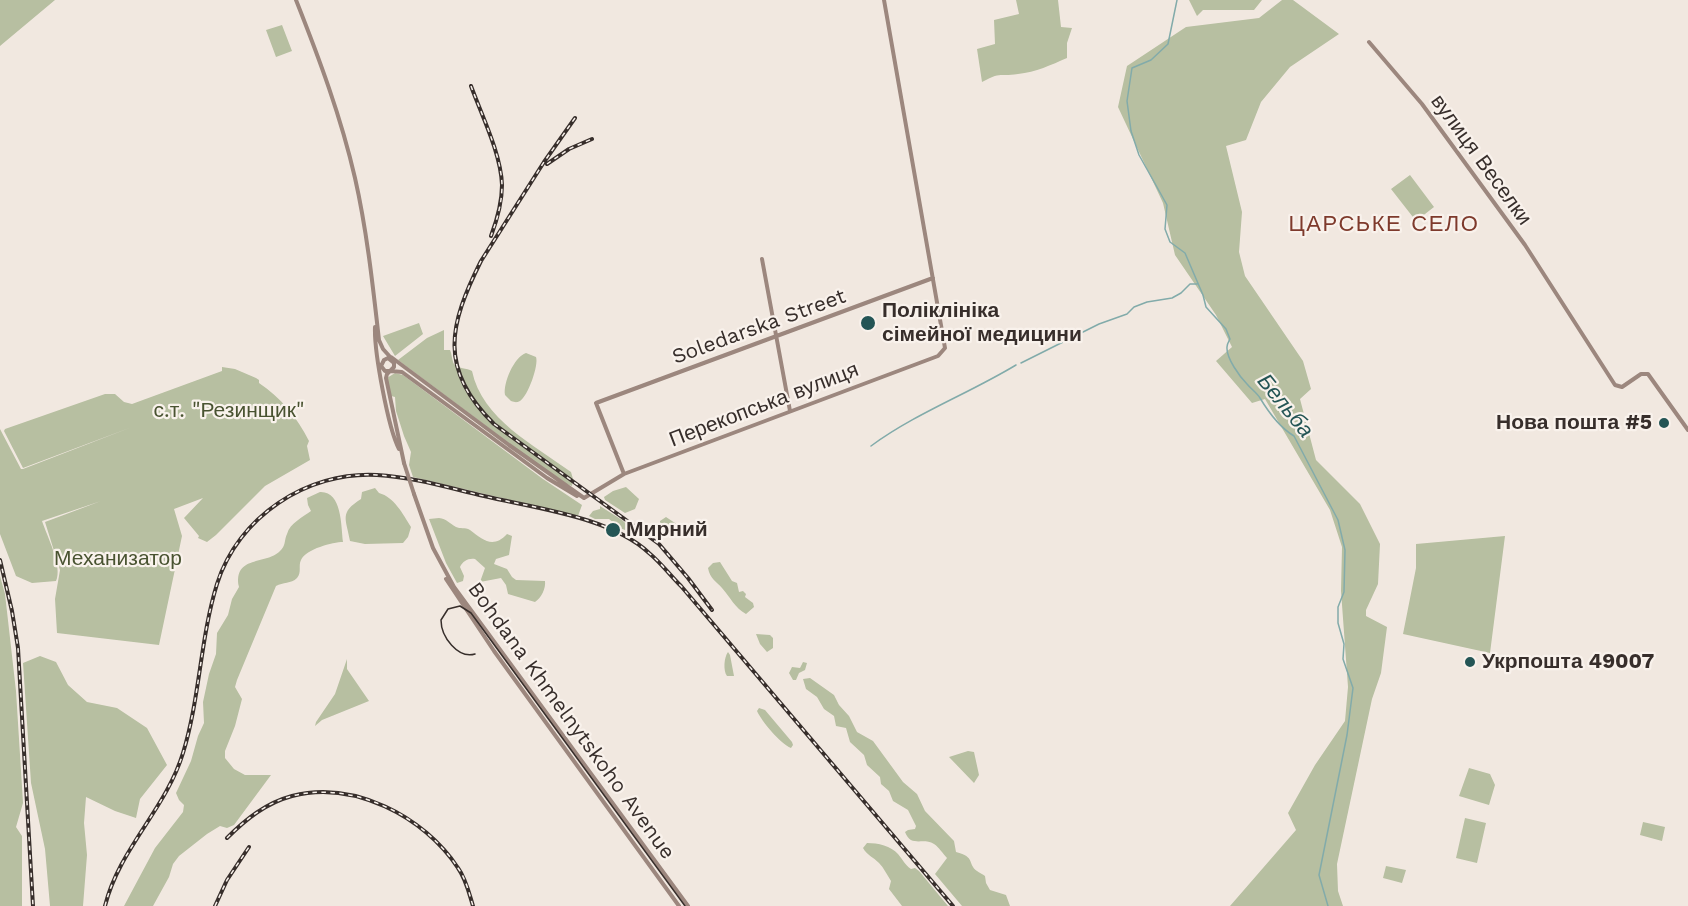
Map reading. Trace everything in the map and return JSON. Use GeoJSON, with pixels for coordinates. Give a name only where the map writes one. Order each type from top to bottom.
{"type":"FeatureCollection","features":[{"type":"Feature","properties":{"kind":"street","name":"Bohdana Khmelnytskoho Avenue"},"geometry":{"type":"LineString","coordinates":[[296,0],[335,104],[352,165],[362,211],[380,344],[393,360],[394,367],[386,376],[386,381],[400,450],[443,569],[688,906]]}},
{"type":"Feature","properties":{"kind":"street"},"geometry":{"type":"LineString","coordinates":[[884,0],[933,278]]}},
{"type":"Feature","properties":{"kind":"street","name":"вулиця Веселки"},"geometry":{"type":"LineString","coordinates":[[1369,42],[1422,104],[1525,245],[1615,385],[1622,387],[1641,374],[1648,374],[1688,430]]}},
{"type":"Feature","properties":{"kind":"street"},"geometry":{"type":"LineString","coordinates":[[762,259],[790,411]]}},
{"type":"Feature","properties":{"kind":"street","name":"Soledarska Street"},"geometry":{"type":"LineString","coordinates":[[624,474],[596,404],[933,278]]}},
{"type":"Feature","properties":{"kind":"street","name":"Перекопська вулиця"},"geometry":{"type":"LineString","coordinates":[[584,498],[624,474],[938,356],[945,348],[933,278]]}},
{"type":"Feature","properties":{"kind":"street","name":"Bohdana Khmelnytskoho Avenue"},"geometry":{"type":"LineString","coordinates":[[376,324],[376,338],[395,442],[400,450]]}},
{"type":"Feature","properties":{"kind":"street","name":"Bohdana Khmelnytskoho Avenue"},"geometry":{"type":"LineString","coordinates":[[376,338],[381,368]]}},
{"type":"Feature","properties":{"kind":"street"},"geometry":{"type":"LineString","coordinates":[[386,352],[584,498]]}},
{"type":"Feature","properties":{"kind":"street"},"geometry":{"type":"LineString","coordinates":[[438,392],[393,360],[386,358],[381,368],[402,372],[547,478],[573,495],[584,498]]}},
{"type":"Feature","properties":{"kind":"street","name":"Bohdana Khmelnytskoho Avenue"},"geometry":{"type":"LineString","coordinates":[[435,550],[441,570],[456,596],[679,906]]}},
{"type":"Feature","properties":{"kind":"green space"},"geometry":{"type":"Polygon","coordinates":[[[0,0],[55,0],[0,46],[0,0]]]}},
{"type":"Feature","properties":{"kind":"green space"},"geometry":{"type":"Polygon","coordinates":[[[1016,0],[1058,0],[1061,27],[1072,28],[1067,43],[1067,58],[1037,70],[997,75],[982,82],[977,49],[995,44],[994,20],[1019,14],[1016,0]]]}},
{"type":"Feature","properties":{"kind":"green space"},"geometry":{"type":"Polygon","coordinates":[[[1189,0],[1262,0],[1254,10],[1203,10],[1197,16],[1189,0]]]}},
{"type":"Feature","properties":{"kind":"green space"},"geometry":{"type":"Polygon","coordinates":[[[1282,0],[1293,0],[1339,34],[1290,67],[1261,102],[1246,140],[1226,146],[1242,212],[1239,252],[1245,276],[1303,361],[1311,389],[1300,399],[1316,460],[1360,504],[1380,544],[1378,584],[1366,610],[1366,616],[1387,627],[1381,673],[1372,699],[1337,864],[1338,891],[1343,906],[1230,906],[1296,830],[1288,813],[1315,765],[1345,721],[1348,687],[1341,591],[1342,547],[1330,510],[1265,399],[1252,403],[1216,361],[1232,347],[1216,315],[1175,255],[1163,203],[1118,107],[1127,66],[1186,27],[1259,18],[1282,0]]]}},
{"type":"Feature","properties":{"kind":"green space"},"geometry":{"type":"Polygon","coordinates":[[[282,25],[292,51],[276,57],[266,30],[282,25]]]}},
{"type":"Feature","properties":{"kind":"green space"},"geometry":{"type":"Polygon","coordinates":[[[1410,175],[1434,207],[1416,221],[1391,189],[1410,175]]]}},
{"type":"Feature","properties":{"kind":"green space"},"geometry":{"type":"Polygon","coordinates":[[[419,323],[423,334],[395,356],[383,336],[419,323]]]}},
{"type":"Feature","properties":{"kind":"green space"},"geometry":{"type":"Polygon","coordinates":[[[444,330],[444,350],[450,350],[454,364],[458,367],[472,371],[486,403],[511,429],[571,472],[572,486],[561,482],[398,360],[427,338],[444,330]]]}},
{"type":"Feature","properties":{"kind":"green space"},"geometry":{"type":"Polygon","coordinates":[[[526,353],[536,357],[534,373],[523,398],[517,402],[511,401],[505,395],[508,377],[517,360],[526,353]]]}},
{"type":"Feature","properties":{"kind":"green space"},"geometry":{"type":"Polygon","coordinates":[[[222,367],[235,369],[256,378],[281,402],[294,416],[309,441],[307,446],[310,460],[265,486],[207,542],[198,538],[199,536],[184,518],[203,498],[174,509],[182,536],[159,645],[57,633],[55,599],[60,570],[45,522],[101,501],[42,521],[56,560],[58,575],[56,581],[32,583],[16,576],[0,534],[0,429],[23,469],[132,427],[23,468],[5,429],[105,394],[115,394],[124,402],[132,404],[222,371],[222,367]]]}},
{"type":"Feature","properties":{"kind":"green space"},"geometry":{"type":"Polygon","coordinates":[[[395,373],[403,375],[543,479],[582,505],[578,516],[413,477],[409,465],[411,452],[387,378],[395,373]]]}},
{"type":"Feature","properties":{"kind":"green space"},"geometry":{"type":"Polygon","coordinates":[[[626,487],[639,499],[635,509],[625,513],[604,497],[626,487]]]}},
{"type":"Feature","properties":{"kind":"green space"},"geometry":{"type":"Polygon","coordinates":[[[375,488],[394,502],[411,527],[403,543],[365,544],[350,541],[346,521],[347,512],[361,499],[362,492],[375,488]]]}},
{"type":"Feature","properties":{"kind":"green space"},"geometry":{"type":"Polygon","coordinates":[[[320,492],[333,497],[336,503],[341,518],[343,542],[314,549],[301,560],[297,578],[276,586],[235,687],[242,699],[225,751],[225,758],[234,769],[245,775],[271,775],[234,825],[227,828],[220,826],[179,856],[153,906],[124,906],[155,848],[183,812],[184,805],[176,793],[191,761],[204,723],[203,702],[216,654],[217,633],[228,615],[232,599],[239,587],[241,570],[252,562],[280,551],[291,527],[311,511],[307,498],[320,492]]]}},
{"type":"Feature","properties":{"kind":"green space"},"geometry":{"type":"Polygon","coordinates":[[[600,506],[633,530],[630,532],[620,528],[609,519],[595,519],[589,516],[593,511],[600,509],[600,506]]]}},
{"type":"Feature","properties":{"kind":"green space"},"geometry":{"type":"Polygon","coordinates":[[[666,517],[681,527],[676,535],[669,535],[660,525],[660,521],[666,517]]]}},
{"type":"Feature","properties":{"kind":"green space"},"geometry":{"type":"Polygon","coordinates":[[[439,518],[456,527],[468,529],[488,541],[497,541],[507,534],[512,536],[509,555],[496,559],[494,564],[507,569],[516,580],[545,581],[544,590],[539,598],[535,602],[508,594],[501,578],[480,582],[485,568],[475,559],[468,560],[461,565],[463,581],[457,583],[446,563],[429,519],[439,518]]]}},
{"type":"Feature","properties":{"kind":"green space"},"geometry":{"type":"Polygon","coordinates":[[[1505,536],[1490,653],[1403,634],[1416,568],[1416,544],[1505,536]]]}},
{"type":"Feature","properties":{"kind":"green space"},"geometry":{"type":"Polygon","coordinates":[[[720,562],[732,581],[737,583],[739,592],[743,591],[746,594],[745,597],[753,603],[754,607],[746,614],[736,606],[710,575],[708,568],[713,563],[720,562]]]}},
{"type":"Feature","properties":{"kind":"green space"},"geometry":{"type":"Polygon","coordinates":[[[0,576],[5,594],[16,691],[23,803],[16,827],[22,836],[22,906],[0,906],[0,576]]]}},
{"type":"Feature","properties":{"kind":"green space"},"geometry":{"type":"Polygon","coordinates":[[[756,634],[770,635],[773,638],[773,648],[767,652],[760,644],[756,634]]]}},
{"type":"Feature","properties":{"kind":"green space"},"geometry":{"type":"Polygon","coordinates":[[[728,652],[734,676],[727,676],[725,671],[728,652]]]}},
{"type":"Feature","properties":{"kind":"green space"},"geometry":{"type":"Polygon","coordinates":[[[40,656],[56,662],[68,685],[87,702],[117,708],[147,728],[167,765],[140,799],[136,818],[86,797],[84,823],[87,855],[83,906],[50,906],[45,849],[31,783],[23,663],[40,656]]]}},
{"type":"Feature","properties":{"kind":"green space"},"geometry":{"type":"Polygon","coordinates":[[[347,659],[347,669],[369,701],[322,720],[315,726],[335,694],[347,659]]]}},
{"type":"Feature","properties":{"kind":"green space"},"geometry":{"type":"Polygon","coordinates":[[[803,662],[807,663],[805,670],[799,673],[796,680],[793,680],[789,673],[792,667],[800,668],[803,662]]]}},
{"type":"Feature","properties":{"kind":"green space"},"geometry":{"type":"Polygon","coordinates":[[[810,678],[834,695],[857,732],[873,741],[903,782],[917,794],[925,811],[954,841],[956,852],[969,858],[974,868],[985,876],[990,890],[1006,895],[1010,906],[962,906],[935,874],[947,858],[934,844],[914,841],[908,837],[905,832],[915,829],[916,826],[908,810],[893,801],[889,791],[881,784],[880,777],[867,765],[864,755],[850,742],[846,728],[836,726],[834,716],[824,709],[817,697],[806,689],[803,679],[810,678]]]}},
{"type":"Feature","properties":{"kind":"green space"},"geometry":{"type":"Polygon","coordinates":[[[759,708],[765,710],[792,742],[791,748],[782,742],[759,716],[757,711],[759,708]]]}},
{"type":"Feature","properties":{"kind":"green space"},"geometry":{"type":"Polygon","coordinates":[[[968,751],[974,752],[979,775],[974,783],[949,757],[968,751]]]}},
{"type":"Feature","properties":{"kind":"green space"},"geometry":{"type":"Polygon","coordinates":[[[1469,768],[1490,774],[1495,785],[1489,805],[1459,796],[1469,768]]]}},
{"type":"Feature","properties":{"kind":"green space"},"geometry":{"type":"Polygon","coordinates":[[[1465,818],[1486,823],[1477,863],[1456,858],[1465,818]]]}},
{"type":"Feature","properties":{"kind":"green space"},"geometry":{"type":"Polygon","coordinates":[[[1643,822],[1665,827],[1662,841],[1640,835],[1643,822]]]}},
{"type":"Feature","properties":{"kind":"green space"},"geometry":{"type":"Polygon","coordinates":[[[867,843],[895,851],[911,869],[915,868],[919,871],[948,906],[902,906],[889,889],[891,881],[884,869],[863,848],[867,843]]]}},
{"type":"Feature","properties":{"kind":"green space"},"geometry":{"type":"Polygon","coordinates":[[[1386,866],[1406,870],[1402,883],[1383,878],[1386,866]]]}},
{"type":"Feature","properties":{"kind":"waterway","name":"Бельба"},"geometry":{"type":"LineString","coordinates":[[1177,0],[1168,44],[1151,60],[1132,68],[1127,101],[1131,131],[1139,155],[1167,205],[1165,229],[1170,242],[1185,253],[1206,307],[1226,329],[1230,339],[1227,351],[1231,362],[1275,419],[1294,436],[1338,520],[1345,550],[1344,592],[1338,607],[1338,623],[1344,644],[1343,659],[1353,688],[1347,735],[1319,875],[1328,906]]}},
{"type":"Feature","properties":{"kind":"waterway"},"geometry":{"type":"LineString","coordinates":[[1021,363],[1099,324],[1127,314],[1134,307],[1147,302],[1172,298],[1190,284],[1197,284]]}},
{"type":"Feature","properties":{"kind":"waterway"},"geometry":{"type":"LineString","coordinates":[[871,446],[888,434],[1016,365]]}},
{"type":"Feature","properties":{"kind":"tram line"},"geometry":{"type":"LineString","coordinates":[[475,654],[463,653],[447,640],[441,620],[448,609],[460,606],[471,613],[685,906]]}},
{"type":"Feature","properties":{"kind":"railway"},"geometry":{"type":"LineString","coordinates":[[471,86],[495,148],[501,173],[501,198],[491,236]]}},
{"type":"Feature","properties":{"kind":"railway"},"geometry":{"type":"LineString","coordinates":[[575,118],[481,261],[470,284],[456,326],[457,365],[464,384],[476,404],[494,424],[659,544],[712,610]]}},
{"type":"Feature","properties":{"kind":"railway"},"geometry":{"type":"LineString","coordinates":[[547,164],[569,149],[592,139]]}},
{"type":"Feature","properties":{"kind":"railway"},"geometry":{"type":"LineString","coordinates":[[105,906],[121,866],[166,793],[183,753],[193,711],[211,605],[227,560],[241,538],[258,519],[301,490],[325,481],[351,476],[377,475],[417,480],[548,510],[593,522],[633,541],[653,557],[681,586],[953,906]]}},
{"type":"Feature","properties":{"kind":"railway"},"geometry":{"type":"LineString","coordinates":[[0,560],[18,648],[33,906]]}},
{"type":"Feature","properties":{"kind":"railway"},"geometry":{"type":"LineString","coordinates":[[227,838],[257,812],[292,796],[315,792],[339,793],[362,798],[385,806],[407,818],[444,849],[463,877],[473,906]]}},
{"type":"Feature","properties":{"kind":"railway"},"geometry":{"type":"LineString","coordinates":[[215,906],[227,880],[249,847]]}},
{"type":"Feature","properties":{"kind":"place","name":"Поліклініка сімейної медицини"},"geometry":{"type":"Point","coordinates":[868,323]}},
{"type":"Feature","properties":{"kind":"place","name":"Нова пошта #5"},"geometry":{"type":"Point","coordinates":[1664,423]}},
{"type":"Feature","properties":{"kind":"place","name":"Мирний"},"geometry":{"type":"Point","coordinates":[613,530]}},
{"type":"Feature","properties":{"kind":"place","name":"Укрпошта 49007"},"geometry":{"type":"Point","coordinates":[1470,662]}},
{"type":"Feature","properties":{"kind":"district","name":"ЦАРСЬКЕ СЕЛО"},"geometry":{"type":"Point","coordinates":[1384,225]}},
{"type":"Feature","properties":{"kind":"park label","name":"с.т. \"Резинщик\""},"geometry":{"type":"Point","coordinates":[229,411]}},
{"type":"Feature","properties":{"kind":"park label","name":"Механизатор"},"geometry":{"type":"Point","coordinates":[118,559]}}]}
